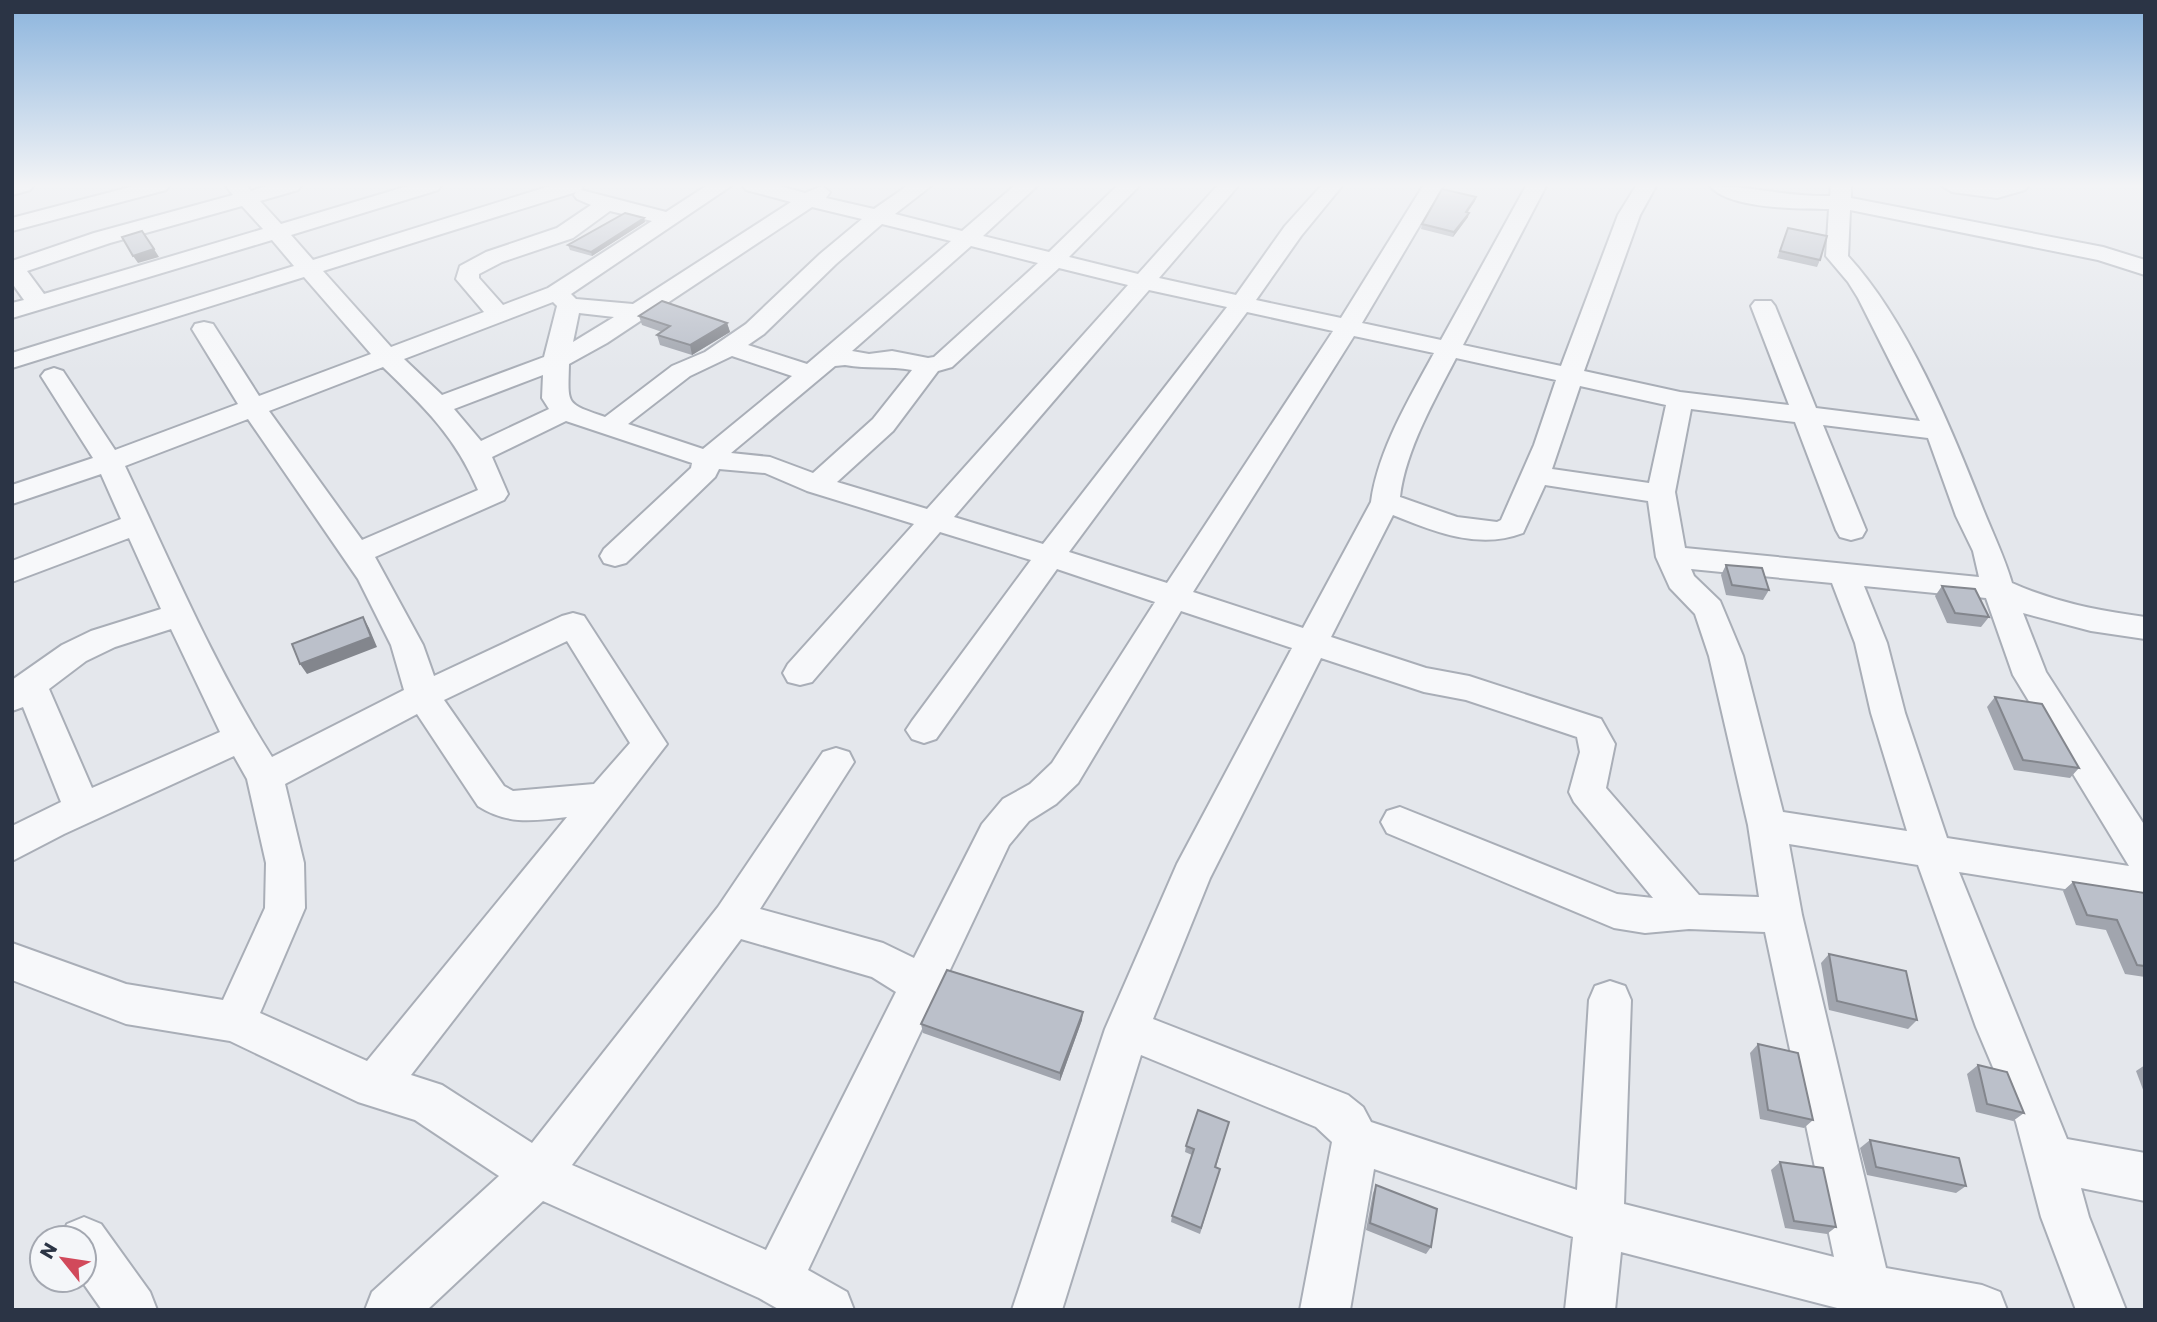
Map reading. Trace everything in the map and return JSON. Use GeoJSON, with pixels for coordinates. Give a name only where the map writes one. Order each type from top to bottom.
{"type":"FeatureCollection","features":[{"type":"Feature","properties":{"kind":"street"},"geometry":{"type":"LineString","coordinates":[[38,302],[13,268],[73,248]]}},
{"type":"Feature","properties":{"kind":"street"},"geometry":{"type":"LineString","coordinates":[[12,311],[222,248]]}},
{"type":"Feature","properties":{"kind":"street"},"geometry":{"type":"LineString","coordinates":[[290,248],[386,356],[438,406],[476,454],[494,494],[356,554]]}},
{"type":"Feature","properties":{"kind":"street"},"geometry":{"type":"LineString","coordinates":[[12,361],[377,248]]}},
{"type":"Feature","properties":{"kind":"street"},"geometry":{"type":"LineString","coordinates":[[500,316],[467,279],[468,271],[494,257],[522,248]]}},
{"type":"Feature","properties":{"kind":"street"},"geometry":{"type":"LineString","coordinates":[[12,495],[109,462],[386,356],[500,316],[562,299],[631,248]]}},
{"type":"Feature","properties":{"kind":"street"},"geometry":{"type":"LineString","coordinates":[[438,406],[556,361],[598,338],[735,248]]}},
{"type":"Feature","properties":{"kind":"street"},"geometry":{"type":"LineString","coordinates":[[610,426],[681,371],[714,357],[755,329],[841,248]]}},
{"type":"Feature","properties":{"kind":"street"},"geometry":{"type":"LineString","coordinates":[[615,556],[705,471],[707,459],[955,248]]}},
{"type":"Feature","properties":{"kind":"street"},"geometry":{"type":"LineString","coordinates":[[1007,248],[1144,282],[1680,400],[1939,431]]}},
{"type":"Feature","properties":{"kind":"street"},"geometry":{"type":"LineString","coordinates":[[729,346],[819,366],[845,357],[869,362],[892,359],[929,366],[943,362],[1065,248]]}},
{"type":"Feature","properties":{"kind":"street"},"geometry":{"type":"LineString","coordinates":[[800,673],[1174,248]]}},
{"type":"Feature","properties":{"kind":"street"},"geometry":{"type":"LineString","coordinates":[[924,730],[1050,556],[1281,248]]}},
{"type":"Feature","properties":{"kind":"street"},"geometry":{"type":"LineString","coordinates":[[777,1280],[995,835],[1016,810],[1043,794],[1065,773],[1396,248]]}},
{"type":"Feature","properties":{"kind":"street"},"geometry":{"type":"LineString","coordinates":[[1037,1310],[1127,1029],[1191,876],[1385,502],[1388,480],[1421,401],[1503,248]]}},
{"type":"Feature","properties":{"kind":"street"},"geometry":{"type":"LineString","coordinates":[[1385,502],[1443,523],[1492,533],[1504,532],[1513,526],[1557,420],[1570,375],[1617,248]]}},
{"type":"Feature","properties":{"kind":"street"},"geometry":{"type":"LineString","coordinates":[[1837,248],[1836,256],[1856,276],[1879,313],[1939,431],[1971,516],[1989,551],[1998,589],[2030,675],[2145,859]]}},
{"type":"Feature","properties":{"kind":"street"},"geometry":{"type":"LineString","coordinates":[[2075,248],[2145,268]]}},
{"type":"Feature","properties":{"kind":"street"},"geometry":{"type":"LineString","coordinates":[[562,299],[638,312]]}},
{"type":"Feature","properties":{"kind":"street"},"geometry":{"type":"LineString","coordinates":[[562,299],[555,398],[564,412],[707,459],[770,465],[817,485],[1050,556],[1424,680],[1469,688],[1589,728],[1597,737],[1599,752],[1587,779],[1587,792],[1689,912]]}},
{"type":"Feature","properties":{"kind":"street"},"geometry":{"type":"LineString","coordinates":[[1763,306],[1851,530]]}},
{"type":"Feature","properties":{"kind":"street"},"geometry":{"type":"LineString","coordinates":[[204,329],[253,407],[372,576],[407,645],[423,696],[491,796],[506,806],[522,807],[605,798]]}},
{"type":"Feature","properties":{"kind":"street"},"geometry":{"type":"LineString","coordinates":[[817,485],[883,425],[929,366]]}},
{"type":"Feature","properties":{"kind":"street"},"geometry":{"type":"LineString","coordinates":[[54,376],[109,462],[180,615],[241,738],[265,777],[285,863],[285,908],[235,1022]]}},
{"type":"Feature","properties":{"kind":"street"},"geometry":{"type":"LineString","coordinates":[[1680,400],[1661,495],[1671,557],[1681,581],[1709,609],[1726,656],[1767,825],[1782,915],[1866,1290]]}},
{"type":"Feature","properties":{"kind":"street"},"geometry":{"type":"LineString","coordinates":[[476,454],[564,412]]}},
{"type":"Feature","properties":{"kind":"street"},"geometry":{"type":"LineString","coordinates":[[1535,475],[1619,486],[1661,495]]}},
{"type":"Feature","properties":{"kind":"street"},"geometry":{"type":"LineString","coordinates":[[12,572],[137,524]]}},
{"type":"Feature","properties":{"kind":"street"},"geometry":{"type":"LineString","coordinates":[[1671,557],[1998,589],[2038,607],[2091,621],[2145,628]]}},
{"type":"Feature","properties":{"kind":"street"},"geometry":{"type":"LineString","coordinates":[[1843,572],[1871,643],[1888,713],[1932,851],[1998,1027],[2039,1122],[2065,1217],[2101,1310]]}},
{"type":"Feature","properties":{"kind":"street"},"geometry":{"type":"LineString","coordinates":[[82,809],[21,691],[74,653],[103,639],[180,615]]}},
{"type":"Feature","properties":{"kind":"street"},"geometry":{"type":"LineString","coordinates":[[265,777],[423,696],[573,624],[649,744],[374,1087]]}},
{"type":"Feature","properties":{"kind":"street"},"geometry":{"type":"LineString","coordinates":[[12,845],[51,822],[241,738]]}},
{"type":"Feature","properties":{"kind":"street"},"geometry":{"type":"LineString","coordinates":[[390,1310],[537,1174],[733,919],[836,762]]}},
{"type":"Feature","properties":{"kind":"street"},"geometry":{"type":"LineString","coordinates":[[1400,822],[1614,911],[1645,916],[1689,912],[1782,915]]}},
{"type":"Feature","properties":{"kind":"street"},"geometry":{"type":"LineString","coordinates":[[1767,825],[2145,885]]}},
{"type":"Feature","properties":{"kind":"street"},"geometry":{"type":"LineString","coordinates":[[733,919],[883,962],[922,985]]}},
{"type":"Feature","properties":{"kind":"street"},"geometry":{"type":"LineString","coordinates":[[12,961],[126,1004],[235,1022],[374,1087],[426,1101],[537,1174],[777,1280],[830,1310]]}},
{"type":"Feature","properties":{"kind":"street"},"geometry":{"type":"LineString","coordinates":[[1590,1310],[1599,1222],[1610,1000]]}},
{"type":"Feature","properties":{"kind":"street"},"geometry":{"type":"LineString","coordinates":[[1127,1029],[1332,1111],[1347,1123],[1356,1140],[1325,1310]]}},
{"type":"Feature","properties":{"kind":"street"},"geometry":{"type":"LineString","coordinates":[[1356,1140],[1599,1222],[1866,1290],[1982,1310]]}},
{"type":"Feature","properties":{"kind":"street"},"geometry":{"type":"LineString","coordinates":[[2049,1158],[2145,1177]]}},
{"type":"Feature","properties":{"kind":"street"},"geometry":{"type":"LineString","coordinates":[[98,1261],[132,1310]]}},
{"type":"Feature","properties":{"kind":"building"},"geometry":{"type":"Polygon","coordinates":[[[128,248],[154,249],[133,256],[128,248]]]}},
{"type":"Feature","properties":{"kind":"building"},"geometry":{"type":"Polygon","coordinates":[[[577,248],[598,248],[591,252],[577,248]]]}},
{"type":"Feature","properties":{"kind":"building"},"geometry":{"type":"Polygon","coordinates":[[[1781,248],[1824,248],[1820,260],[1780,251],[1781,248]]]}},
{"type":"Feature","properties":{"kind":"building"},"geometry":{"type":"Polygon","coordinates":[[[662,301],[727,323],[690,345],[657,335],[670,326],[639,316],[662,301]]]}},
{"type":"Feature","properties":{"kind":"building"},"geometry":{"type":"Polygon","coordinates":[[[1726,565],[1762,568],[1769,590],[1732,585],[1726,565]]]}},
{"type":"Feature","properties":{"kind":"building"},"geometry":{"type":"Polygon","coordinates":[[[1942,586],[1975,589],[1989,617],[1955,613],[1942,586]]]}},
{"type":"Feature","properties":{"kind":"building"},"geometry":{"type":"Polygon","coordinates":[[[363,617],[371,637],[300,664],[292,644],[363,617]]]}},
{"type":"Feature","properties":{"kind":"building"},"geometry":{"type":"Polygon","coordinates":[[[1995,697],[2042,704],[2079,768],[2023,760],[1995,697]]]}},
{"type":"Feature","properties":{"kind":"building"},"geometry":{"type":"Polygon","coordinates":[[[2073,882],[2145,893],[2145,966],[2137,965],[2117,920],[2087,915],[2073,882]]]}},
{"type":"Feature","properties":{"kind":"building"},"geometry":{"type":"Polygon","coordinates":[[[1829,954],[1906,971],[1917,1020],[1837,1001],[1829,954]]]}},
{"type":"Feature","properties":{"kind":"building"},"geometry":{"type":"Polygon","coordinates":[[[947,970],[1083,1012],[1060,1073],[921,1024],[947,970]]]}},
{"type":"Feature","properties":{"kind":"building"},"geometry":{"type":"Polygon","coordinates":[[[1758,1044],[1798,1053],[1813,1120],[1768,1110],[1758,1044]]]}},
{"type":"Feature","properties":{"kind":"building"},"geometry":{"type":"Polygon","coordinates":[[[1978,1065],[2007,1072],[2024,1113],[1987,1104],[1978,1065]]]}},
{"type":"Feature","properties":{"kind":"building"},"geometry":{"type":"Polygon","coordinates":[[[1198,1110],[1229,1122],[1215,1167],[1220,1169],[1201,1228],[1172,1216],[1194,1149],[1186,1146],[1198,1110]]]}},
{"type":"Feature","properties":{"kind":"building"},"geometry":{"type":"Polygon","coordinates":[[[1870,1140],[1959,1158],[1966,1186],[1876,1167],[1870,1140]]]}},
{"type":"Feature","properties":{"kind":"building"},"geometry":{"type":"Polygon","coordinates":[[[1780,1162],[1823,1168],[1836,1227],[1794,1221],[1780,1162]]]}},
{"type":"Feature","properties":{"kind":"building"},"geometry":{"type":"Polygon","coordinates":[[[1376,1185],[1437,1209],[1431,1247],[1370,1223],[1376,1185]]]}}]}
